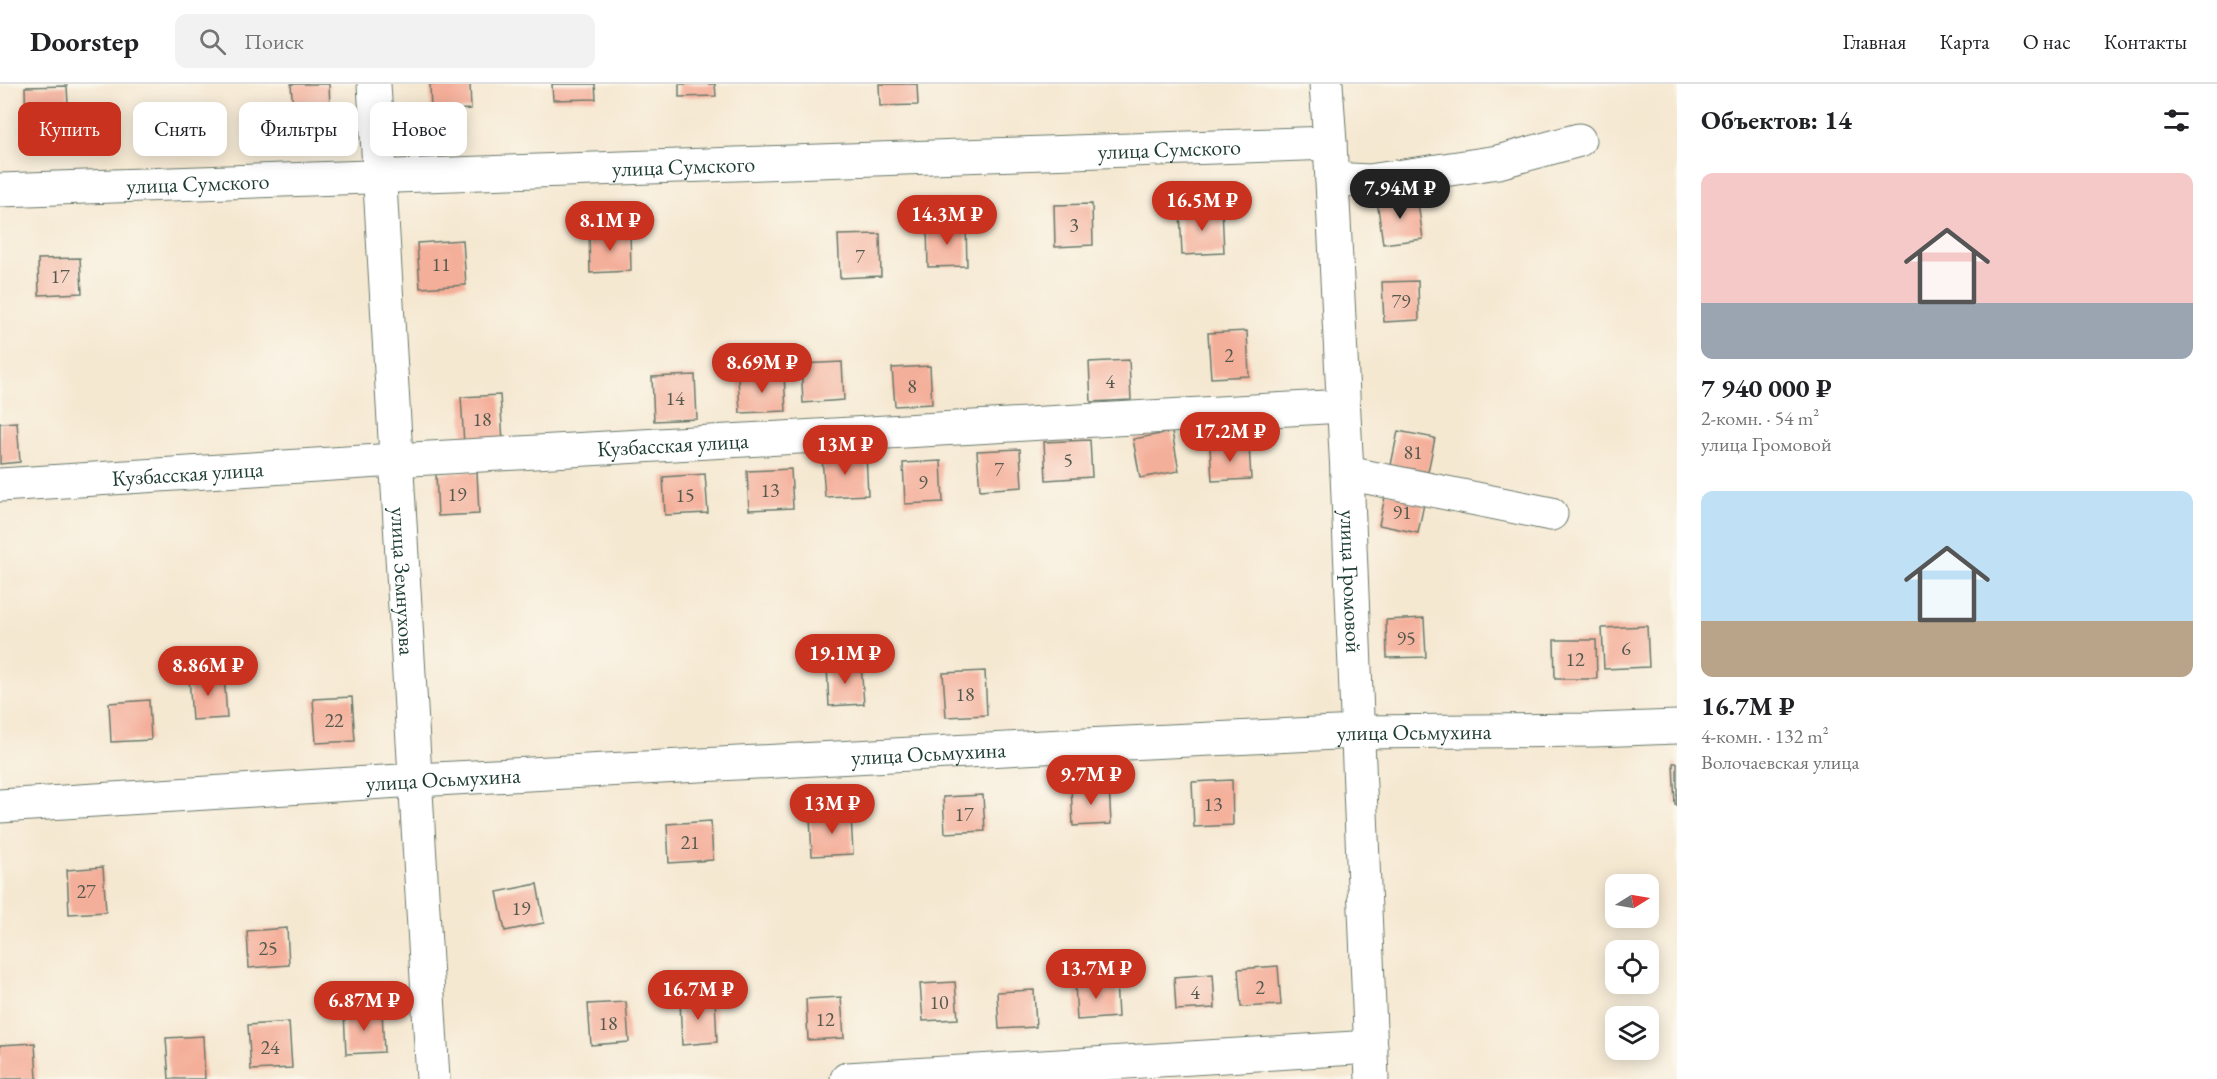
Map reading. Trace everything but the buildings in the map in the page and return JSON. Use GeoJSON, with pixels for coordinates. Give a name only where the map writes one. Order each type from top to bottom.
{"type":"FeatureCollection","features":[{"type":"Feature","properties":{"kind":"street","name":"улица Земнухова"},"geometry":{"type":"LineString","coordinates":[[374,84],[433,1079]]}},
{"type":"Feature","properties":{"kind":"street","name":"улица Громовой"},"geometry":{"type":"LineString","coordinates":[[1326,84],[1347,473],[1372,1079]]}},
{"type":"Feature","properties":{"kind":"street"},"geometry":{"type":"LineString","coordinates":[[1332,179],[1369,181],[1498,162],[1579,140]]}},
{"type":"Feature","properties":{"kind":"street","name":"улица Сумского"},"geometry":{"type":"LineString","coordinates":[[0,190],[1330,143]]}},
{"type":"Feature","properties":{"kind":"street","name":"Кузбасская улица"},"geometry":{"type":"LineString","coordinates":[[0,485],[1343,406]]}},
{"type":"Feature","properties":{"kind":"street"},"geometry":{"type":"LineString","coordinates":[[1347,473],[1551,513]]}},
{"type":"Feature","properties":{"kind":"street","name":"улица Осьмухина"},"geometry":{"type":"LineString","coordinates":[[0,806],[416,780],[1358,732],[1677,727]]}},
{"type":"Feature","properties":{"kind":"street"},"geometry":{"type":"LineString","coordinates":[[847,1079],[1371,1047]]}}]}
